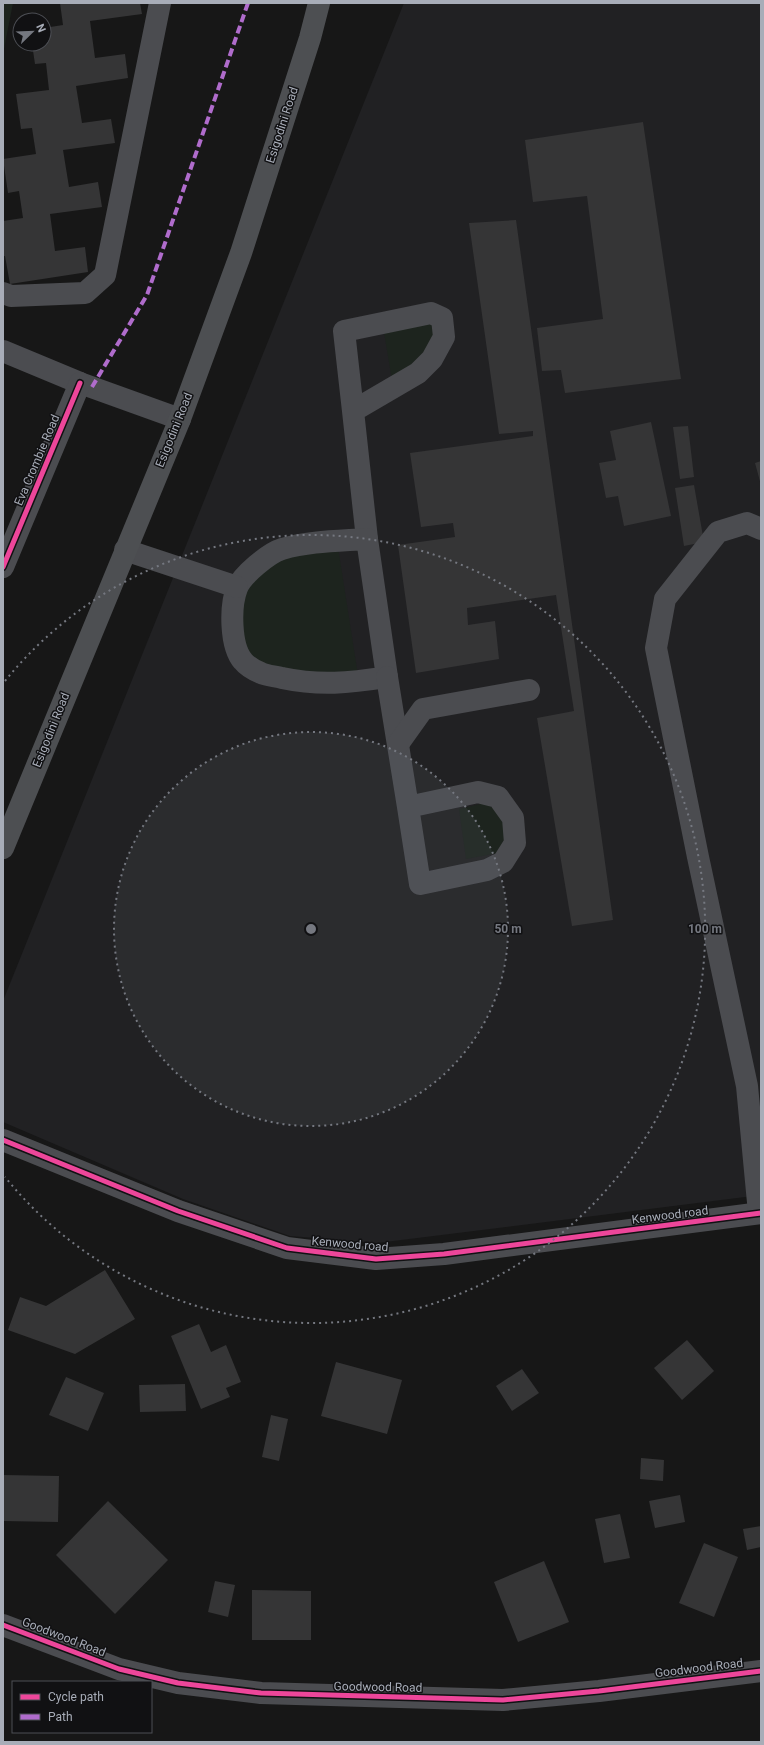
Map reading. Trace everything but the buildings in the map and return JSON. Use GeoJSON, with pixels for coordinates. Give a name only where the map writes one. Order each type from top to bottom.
{"type":"FeatureCollection","features":[{"type":"Feature","properties":{"kind":"main road","name":"Esigodini Road"},"geometry":{"type":"LineString","coordinates":[[3,848],[180,419],[241,253],[310,38],[319,3]]}},
{"type":"Feature","properties":{"kind":"street"},"geometry":{"type":"LineString","coordinates":[[3,293],[11,296],[85,293],[106,275],[160,3]]}},
{"type":"Feature","properties":{"kind":"street"},"geometry":{"type":"LineString","coordinates":[[353,412],[418,373],[432,359],[444,337],[442,318],[431,313],[344,331],[367,539],[398,744],[420,884],[487,870],[503,862],[515,843],[513,818],[498,798],[478,792],[408,807]]}},
{"type":"Feature","properties":{"kind":"street"},"geometry":{"type":"LineString","coordinates":[[3,351],[80,383],[180,419]]}},
{"type":"Feature","properties":{"kind":"street","name":"Eva Crombie Road"},"geometry":{"type":"LineString","coordinates":[[3,567],[80,383]]}},
{"type":"Feature","properties":{"kind":"street"},"geometry":{"type":"LineString","coordinates":[[760,1213],[747,1086],[698,857],[656,648],[665,599],[718,532],[748,523],[761,530]]}},
{"type":"Feature","properties":{"kind":"street"},"geometry":{"type":"LineString","coordinates":[[367,539],[318,542],[281,549],[252,568],[237,587],[232,607],[232,626],[236,644],[243,661],[262,674],[306,683],[347,683],[388,677]]}},
{"type":"Feature","properties":{"kind":"street"},"geometry":{"type":"LineString","coordinates":[[125,550],[237,587]]}},
{"type":"Feature","properties":{"kind":"street"},"geometry":{"type":"LineString","coordinates":[[398,744],[423,709],[529,690]]}},
{"type":"Feature","properties":{"kind":"street","name":"Kenwood road"},"geometry":{"type":"LineString","coordinates":[[3,1140],[178,1211],[287,1248],[376,1259],[444,1254],[760,1213]]}},
{"type":"Feature","properties":{"kind":"street","name":"Goodwood Road"},"geometry":{"type":"LineString","coordinates":[[3,1625],[119,1669],[178,1683],[261,1693],[503,1700],[599,1691],[761,1671]]}},
{"type":"Feature","properties":{"kind":"shaded area"},"geometry":{"type":"Polygon","coordinates":[[[3,3],[13,3],[3,54],[3,3]]]}},
{"type":"Feature","properties":{"kind":"shaded area"},"geometry":{"type":"Polygon","coordinates":[[[404,3],[761,3],[761,1195],[377,1243],[290,1236],[183,1199],[3,1122],[3,1001],[404,3]]]}},
{"type":"Feature","properties":{"kind":"shaded area"},"geometry":{"type":"Polygon","coordinates":[[[434,322],[435,338],[427,352],[392,380],[384,332],[434,322]]]}},
{"type":"Feature","properties":{"kind":"shaded area"},"geometry":{"type":"Polygon","coordinates":[[[337,541],[359,682],[262,674],[232,626],[252,568],[337,541]]]}},
{"type":"Feature","properties":{"kind":"shaded area"},"geometry":{"type":"Polygon","coordinates":[[[485,803],[498,811],[508,826],[505,840],[498,853],[466,859],[459,809],[485,803]]]}},
{"type":"Feature","properties":{"kind":"marked path"},"geometry":{"type":"LineString","coordinates":[[92,387],[147,295],[248,3]]}},
{"type":"Feature","properties":{"kind":"cycle path"},"geometry":{"type":"LineString","coordinates":[[3,567],[80,383]]}},
{"type":"Feature","properties":{"kind":"cycle path"},"geometry":{"type":"LineString","coordinates":[[3,1140],[178,1211],[287,1248],[376,1259],[444,1254],[761,1213]]}},
{"type":"Feature","properties":{"kind":"cycle path"},"geometry":{"type":"LineString","coordinates":[[3,1625],[119,1669],[178,1683],[261,1693],[503,1700],[599,1691],[761,1671]]}}]}
